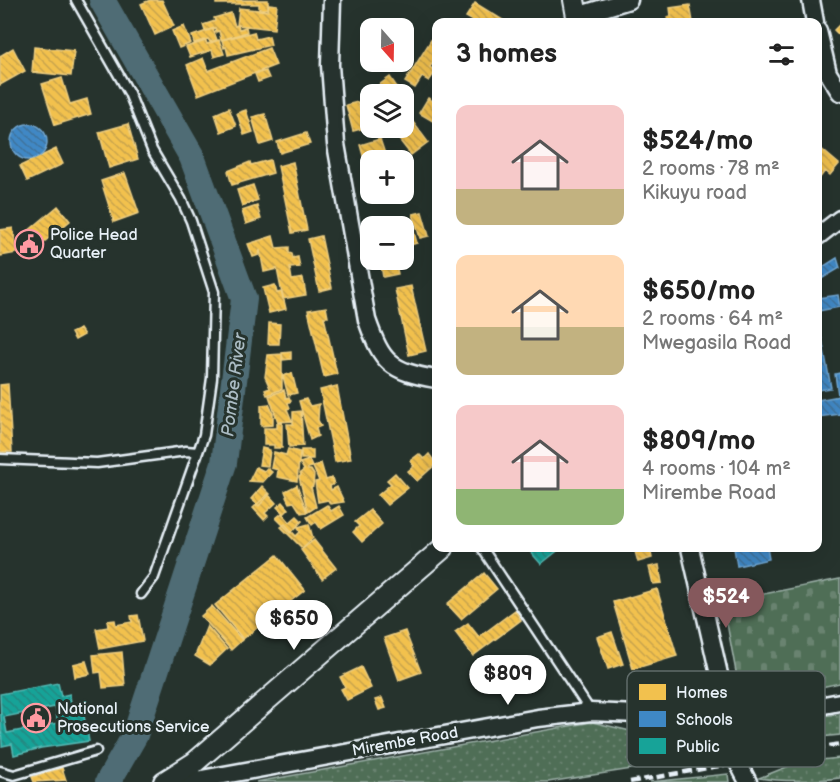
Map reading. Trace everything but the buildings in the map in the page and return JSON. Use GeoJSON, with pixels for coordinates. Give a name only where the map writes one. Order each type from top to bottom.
{"type":"FeatureCollection","features":[{"type":"Feature","properties":{"kind":"street"},"geometry":{"type":"LineString","coordinates":[[332,0],[330,65],[336,144],[367,320],[376,345],[390,365],[432,378]]}},
{"type":"Feature","properties":{"kind":"street"},"geometry":{"type":"LineString","coordinates":[[576,13],[629,0]]}},
{"type":"Feature","properties":{"kind":"street"},"geometry":{"type":"LineString","coordinates":[[811,0],[814,18]]}},
{"type":"Feature","properties":{"kind":"street"},"geometry":{"type":"LineString","coordinates":[[822,40],[834,67],[840,92]]}},
{"type":"Feature","properties":{"kind":"street"},"geometry":{"type":"LineString","coordinates":[[822,233],[840,219]]}},
{"type":"Feature","properties":{"kind":"street"},"geometry":{"type":"LineString","coordinates":[[164,782],[194,763],[438,552]]}},
{"type":"Feature","properties":{"kind":"street"},"geometry":{"type":"LineString","coordinates":[[691,552],[718,671]]}},
{"type":"Feature","properties":{"kind":"street","name":"Mirembe Road"},"geometry":{"type":"LineString","coordinates":[[825,705],[840,702]]}},
{"type":"Feature","properties":{"kind":"street","name":"Mirembe Road"},"geometry":{"type":"LineString","coordinates":[[185,782],[538,718],[591,711],[627,713]]}},
{"type":"Feature","properties":{"kind":"street"},"geometry":{"type":"LineString","coordinates":[[740,767],[748,782]]}},
{"type":"Feature","properties":{"kind":"lane"},"geometry":{"type":"LineString","coordinates":[[76,0],[121,76],[152,150],[181,199],[191,221],[214,292],[212,378],[204,435],[154,577],[141,594]]}},
{"type":"Feature","properties":{"kind":"lane"},"geometry":{"type":"LineString","coordinates":[[0,459],[97,463],[186,451],[197,452]]}},
{"type":"Feature","properties":{"kind":"lane"},"geometry":{"type":"LineString","coordinates":[[485,552],[591,711]]}},
{"type":"Feature","properties":{"kind":"lane"},"geometry":{"type":"LineString","coordinates":[[0,771],[14,775],[96,751]]}},
{"type":"Feature","properties":{"kind":"green space"},"geometry":{"type":"Polygon","coordinates":[[[840,579],[840,683],[825,686],[825,671],[736,671],[723,602],[840,579]]]}},
{"type":"Feature","properties":{"kind":"green space"},"geometry":{"type":"Polygon","coordinates":[[[840,714],[840,735],[825,736],[825,716],[840,714]]]}},
{"type":"Feature","properties":{"kind":"green space"},"geometry":{"type":"Polygon","coordinates":[[[592,722],[627,730],[627,767],[645,767],[548,782],[256,782],[592,722]]]}},
{"type":"Feature","properties":{"kind":"green space"},"geometry":{"type":"Polygon","coordinates":[[[840,758],[840,778],[800,781],[759,778],[786,767],[825,767],[825,759],[840,758]]]}},
{"type":"Feature","properties":{"kind":"green space"},"geometry":{"type":"Polygon","coordinates":[[[728,774],[729,782],[650,782],[728,774]]]}},
{"type":"Feature","properties":{"kind":"waterway","name":"Pombe River"},"geometry":{"type":"LineString","coordinates":[[102,0],[192,157],[244,299],[224,463],[135,735],[108,782]]}},
{"type":"Feature","properties":{"kind":"railway"},"geometry":{"type":"LineString","coordinates":[[825,747],[840,744]]}},
{"type":"Feature","properties":{"kind":"railway"},"geometry":{"type":"LineString","coordinates":[[630,782],[713,767]]}},
{"type":"Feature","properties":{"kind":"place","name":"Police Head Quarter"},"geometry":{"type":"Point","coordinates":[29,244]}},
{"type":"Feature","properties":{"kind":"place","name":"National Prosecutions Service"},"geometry":{"type":"Point","coordinates":[36,718]}}]}
